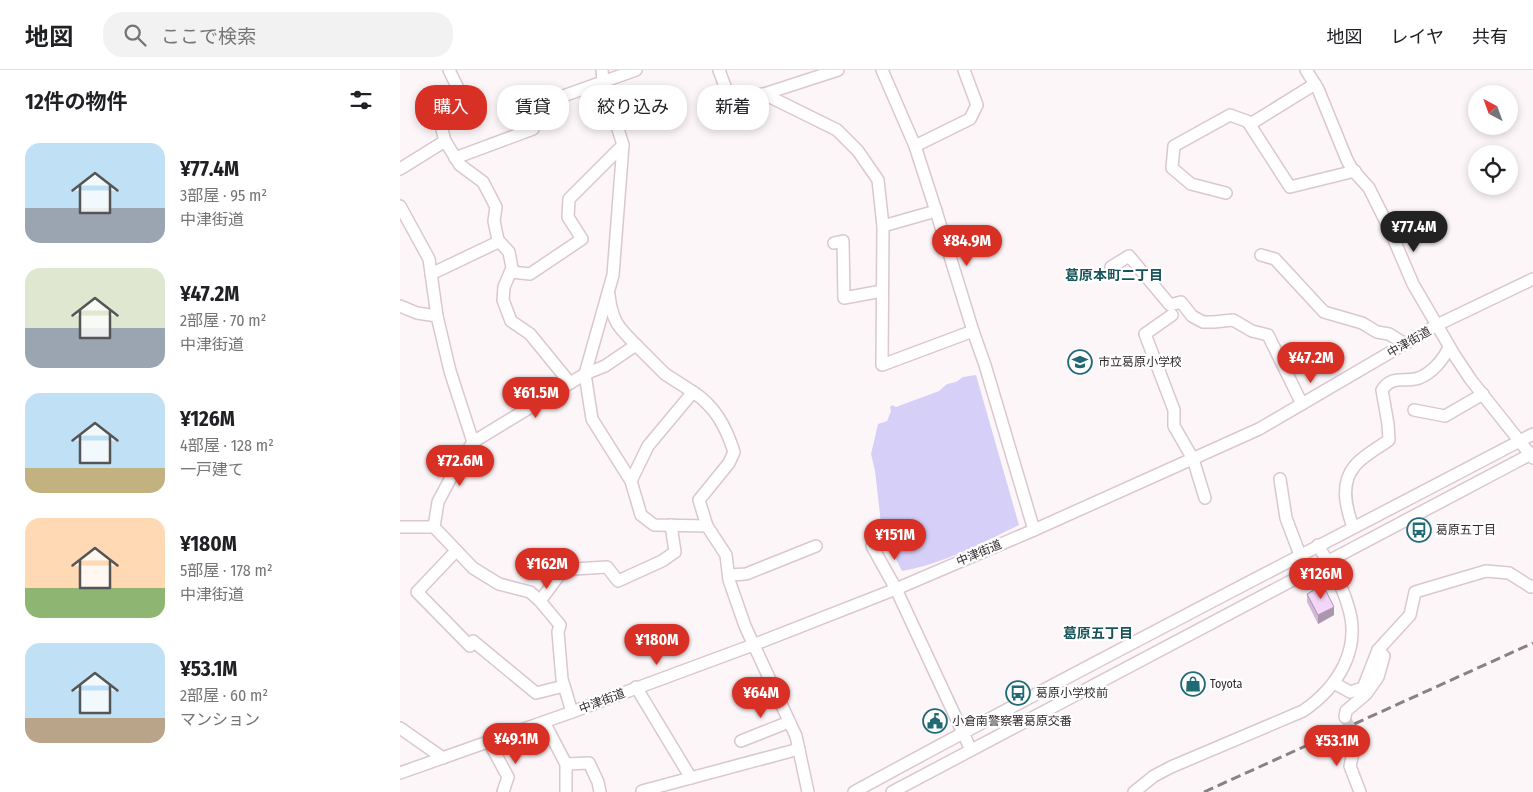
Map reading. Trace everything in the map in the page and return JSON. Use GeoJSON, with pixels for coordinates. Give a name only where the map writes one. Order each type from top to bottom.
{"type":"FeatureCollection","features":[{"type":"Feature","properties":{"kind":"street"},"geometry":{"type":"LineString","coordinates":[[449,70],[469,111],[441,126],[445,141],[455,158],[460,165],[483,182],[496,207],[494,221],[498,240],[509,252],[512,268],[504,287],[503,300],[512,321],[530,334],[570,383]]}},
{"type":"Feature","properties":{"kind":"street"},"geometry":{"type":"LineString","coordinates":[[569,91],[602,76],[636,70]]}},
{"type":"Feature","properties":{"kind":"street"},"geometry":{"type":"LineString","coordinates":[[719,70],[724,85]]}},
{"type":"Feature","properties":{"kind":"street"},"geometry":{"type":"LineString","coordinates":[[769,92],[838,70]]}},
{"type":"Feature","properties":{"kind":"street"},"geometry":{"type":"LineString","coordinates":[[882,70],[915,146],[985,365],[1034,530]]}},
{"type":"Feature","properties":{"kind":"street"},"geometry":{"type":"LineString","coordinates":[[915,146],[970,119],[977,106],[964,70]]}},
{"type":"Feature","properties":{"kind":"street"},"geometry":{"type":"LineString","coordinates":[[892,792],[1532,455],[1483,394],[1449,347],[1413,284],[1389,228],[1369,188],[1347,160],[1315,84],[1306,70]]}},
{"type":"Feature","properties":{"kind":"street"},"geometry":{"type":"LineString","coordinates":[[602,76],[623,145],[613,275],[585,374],[592,419],[631,481],[641,514],[654,525],[707,526]]}},
{"type":"Feature","properties":{"kind":"street"},"geometry":{"type":"LineString","coordinates":[[1226,193],[1191,184],[1172,168],[1174,146],[1230,115],[1252,123],[1315,84]]}},
{"type":"Feature","properties":{"kind":"street"},"geometry":{"type":"LineString","coordinates":[[769,96],[837,130],[858,151],[878,180],[883,226],[882,365],[973,331]]}},
{"type":"Feature","properties":{"kind":"street"},"geometry":{"type":"LineString","coordinates":[[1248,122],[1290,188],[1355,172]]}},
{"type":"Feature","properties":{"kind":"street"},"geometry":{"type":"LineString","coordinates":[[455,158],[528,130]]}},
{"type":"Feature","properties":{"kind":"street"},"geometry":{"type":"LineString","coordinates":[[400,169],[445,141]]}},
{"type":"Feature","properties":{"kind":"street"},"geometry":{"type":"LineString","coordinates":[[511,272],[530,274],[582,239],[568,217],[569,199],[623,145]]}},
{"type":"Feature","properties":{"kind":"street"},"geometry":{"type":"LineString","coordinates":[[400,206],[429,260],[437,316],[450,371],[473,442]]}},
{"type":"Feature","properties":{"kind":"street"},"geometry":{"type":"LineString","coordinates":[[883,226],[936,211]]}},
{"type":"Feature","properties":{"kind":"street"},"geometry":{"type":"LineString","coordinates":[[834,243],[843,241],[844,298],[882,291]]}},
{"type":"Feature","properties":{"kind":"street"},"geometry":{"type":"LineString","coordinates":[[431,274],[496,243]]}},
{"type":"Feature","properties":{"kind":"street"},"geometry":{"type":"LineString","coordinates":[[1260,255],[1275,259],[1324,312],[1362,323],[1377,332],[1389,334],[1405,344]]}},
{"type":"Feature","properties":{"kind":"street"},"geometry":{"type":"LineString","coordinates":[[1111,267],[1129,256],[1170,305],[1181,302],[1192,316],[1202,322],[1233,320],[1252,331],[1268,335],[1302,404]]}},
{"type":"Feature","properties":{"kind":"street","name":"中津街道"},"geometry":{"type":"LineString","coordinates":[[400,773],[753,645],[896,589],[1034,530],[1259,429],[1437,325],[1531,282]]}},
{"type":"Feature","properties":{"kind":"street"},"geometry":{"type":"LineString","coordinates":[[608,291],[615,321],[636,345],[665,374],[701,397],[722,421],[734,452],[729,463],[699,500],[707,526],[726,555],[729,575],[745,626],[796,736],[808,792]]}},
{"type":"Feature","properties":{"kind":"street"},"geometry":{"type":"LineString","coordinates":[[400,306],[418,313],[437,316]]}},
{"type":"Feature","properties":{"kind":"street"},"geometry":{"type":"LineString","coordinates":[[1172,315],[1145,334],[1174,410],[1174,426],[1193,459],[1205,498]]}},
{"type":"Feature","properties":{"kind":"street"},"geometry":{"type":"LineString","coordinates":[[434,528],[438,502],[456,468],[473,442],[585,374],[606,366],[636,345]]}},
{"type":"Feature","properties":{"kind":"street"},"geometry":{"type":"LineString","coordinates":[[1353,527],[1347,510],[1346,484],[1349,473],[1355,465],[1388,440],[1388,424],[1382,390],[1387,383],[1395,380],[1418,378],[1433,369],[1446,356],[1449,347]]}},
{"type":"Feature","properties":{"kind":"street"},"geometry":{"type":"LineString","coordinates":[[631,481],[648,446],[692,392]]}},
{"type":"Feature","properties":{"kind":"street"},"geometry":{"type":"LineString","coordinates":[[1414,410],[1444,416],[1483,394]]}},
{"type":"Feature","properties":{"kind":"street"},"geometry":{"type":"LineString","coordinates":[[854,792],[1300,554],[1533,434]]}},
{"type":"Feature","properties":{"kind":"street"},"geometry":{"type":"LineString","coordinates":[[1280,479],[1286,518],[1300,554]]}},
{"type":"Feature","properties":{"kind":"street"},"geometry":{"type":"LineString","coordinates":[[540,601],[560,574],[574,569],[607,567],[618,581],[662,561],[675,552],[671,525]]}},
{"type":"Feature","properties":{"kind":"street"},"geometry":{"type":"LineString","coordinates":[[400,527],[434,528],[473,568],[498,584],[530,592],[540,601],[560,625],[558,632],[562,680],[572,712]]}},
{"type":"Feature","properties":{"kind":"street"},"geometry":{"type":"LineString","coordinates":[[1134,792],[1154,776],[1171,767],[1303,711],[1316,702],[1334,683],[1344,666],[1351,648],[1352,628],[1349,608],[1339,583],[1318,545]]}},
{"type":"Feature","properties":{"kind":"street"},"geometry":{"type":"LineString","coordinates":[[729,575],[746,574],[816,546]]}},
{"type":"Feature","properties":{"kind":"street"},"geometry":{"type":"LineString","coordinates":[[872,546],[896,589],[971,750]]}},
{"type":"Feature","properties":{"kind":"street"},"geometry":{"type":"LineString","coordinates":[[456,551],[417,592],[470,646],[473,641],[536,693],[564,686]]}},
{"type":"Feature","properties":{"kind":"street"},"geometry":{"type":"LineString","coordinates":[[1334,683],[1350,692],[1363,688],[1378,650],[1410,614],[1415,592],[1486,571],[1509,573],[1531,587],[1533,586]]}},
{"type":"Feature","properties":{"kind":"street"},"geometry":{"type":"LineString","coordinates":[[1345,717],[1346,710],[1366,694],[1378,677],[1384,656],[1378,650]]}},
{"type":"Feature","properties":{"kind":"street"},"geometry":{"type":"LineString","coordinates":[[636,687],[691,778]]}},
{"type":"Feature","properties":{"kind":"street"},"geometry":{"type":"LineString","coordinates":[[544,722],[566,764],[566,792]]}},
{"type":"Feature","properties":{"kind":"street"},"geometry":{"type":"LineString","coordinates":[[741,741],[789,722]]}},
{"type":"Feature","properties":{"kind":"street"},"geometry":{"type":"LineString","coordinates":[[400,728],[443,758]]}},
{"type":"Feature","properties":{"kind":"street"},"geometry":{"type":"LineString","coordinates":[[1356,740],[1350,766],[1360,792]]}},
{"type":"Feature","properties":{"kind":"street"},"geometry":{"type":"LineString","coordinates":[[489,742],[508,776],[503,792]]}},
{"type":"Feature","properties":{"kind":"street"},"geometry":{"type":"LineString","coordinates":[[642,790],[799,749]]}},
{"type":"Feature","properties":{"kind":"street"},"geometry":{"type":"LineString","coordinates":[[566,764],[589,763],[598,782],[600,792]]}},
{"type":"Feature","properties":{"kind":"shaded area"},"geometry":{"type":"Polygon","coordinates":[[[976,375],[1019,525],[977,546],[947,558],[902,571],[882,532],[875,471],[871,454],[878,424],[887,421],[892,405],[896,407],[939,391],[947,384],[956,382],[963,377],[976,375]]]}},
{"type":"Feature","properties":{"kind":"building"},"geometry":{"type":"Polygon","coordinates":[[[1323,585],[1334,607],[1318,615],[1307,594],[1323,585]]]}},
{"type":"Feature","properties":{"kind":"tunnel"},"geometry":{"type":"LineString","coordinates":[[1345,717],[1356,740]]}},
{"type":"Feature","properties":{"kind":"railway"},"geometry":{"type":"LineString","coordinates":[[1204,792],[1533,643]]}},
{"type":"Feature","properties":{"kind":"place","name":"市立葛原小学校"},"geometry":{"type":"Point","coordinates":[1080,362]}},
{"type":"Feature","properties":{"kind":"place","name":"葛原五丁目"},"geometry":{"type":"Point","coordinates":[1419,530]}},
{"type":"Feature","properties":{"kind":"place","name":"Toyota"},"geometry":{"type":"Point","coordinates":[1193,684]}},
{"type":"Feature","properties":{"kind":"place","name":"葛原小学校前"},"geometry":{"type":"Point","coordinates":[1018,693]}},
{"type":"Feature","properties":{"kind":"place","name":"小倉南警察署葛原交番"},"geometry":{"type":"Point","coordinates":[935,721]}},
{"type":"Feature","properties":{"kind":"district","name":"葛原本町二丁目"},"geometry":{"type":"Point","coordinates":[1114,275]}},
{"type":"Feature","properties":{"kind":"district","name":"葛原五丁目"},"geometry":{"type":"Point","coordinates":[1098,633]}}]}
